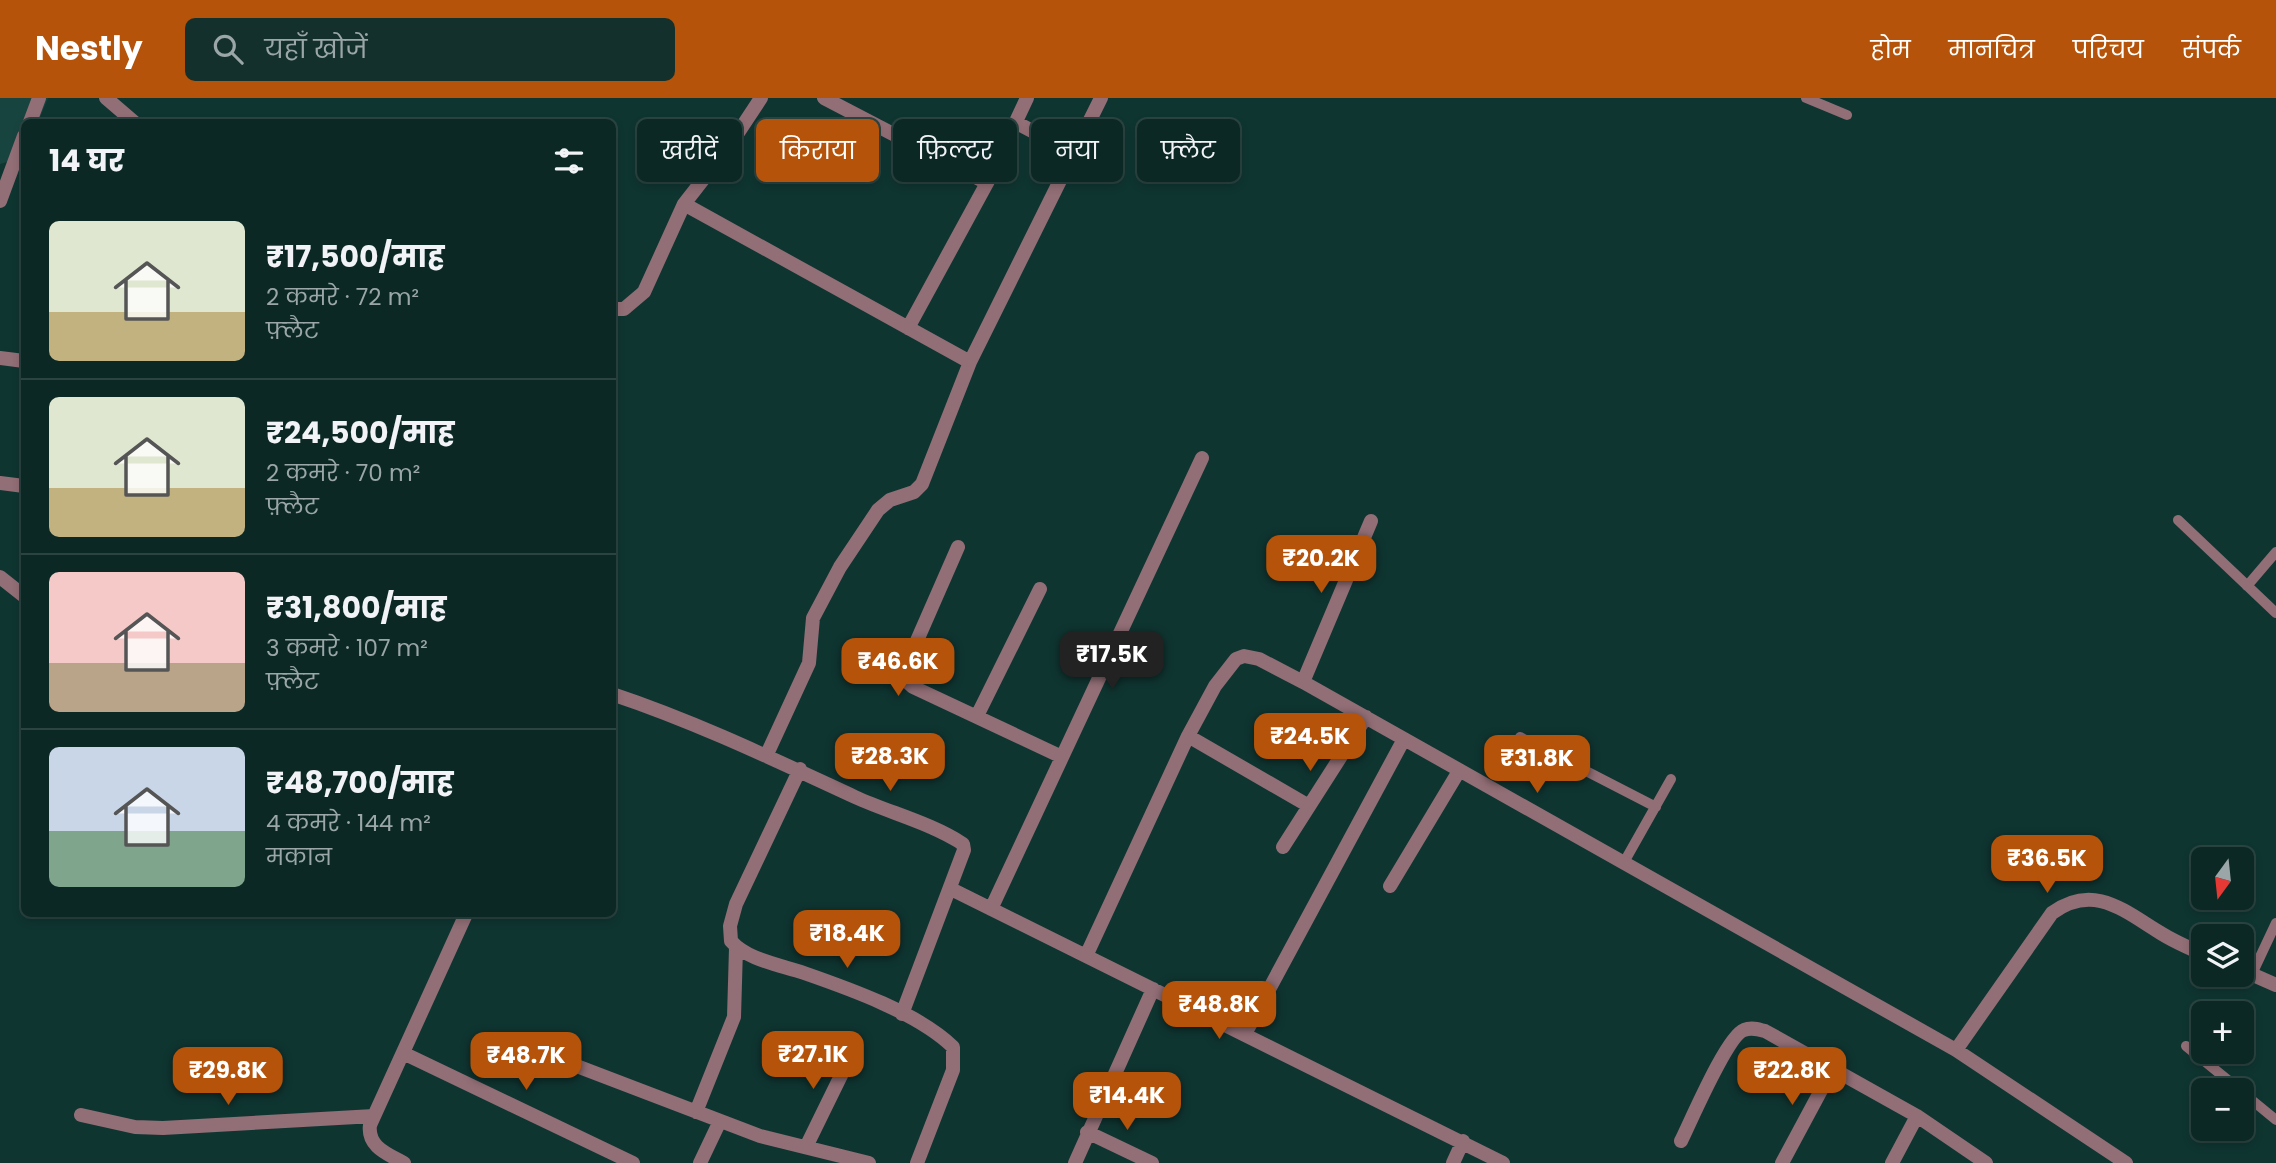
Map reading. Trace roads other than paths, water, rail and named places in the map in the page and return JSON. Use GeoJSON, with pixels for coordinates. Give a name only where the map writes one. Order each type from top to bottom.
{"type":"FeatureCollection","features":[{"type":"Feature","properties":{"kind":"street"},"geometry":{"type":"LineString","coordinates":[[31,119],[39,98]]}},
{"type":"Feature","properties":{"kind":"street"},"geometry":{"type":"LineString","coordinates":[[106,98],[130,119]]}},
{"type":"Feature","properties":{"kind":"street"},"geometry":{"type":"LineString","coordinates":[[616,309],[624,309],[644,292],[660,263],[684,204],[730,145],[761,98]]}},
{"type":"Feature","properties":{"kind":"street"},"geometry":{"type":"LineString","coordinates":[[824,98],[987,183],[908,328]]}},
{"type":"Feature","properties":{"kind":"street"},"geometry":{"type":"LineString","coordinates":[[1027,98],[1017,123],[1031,130]]}},
{"type":"Feature","properties":{"kind":"street"},"geometry":{"type":"LineString","coordinates":[[1091,119],[1101,98]]}},
{"type":"Feature","properties":{"kind":"street"},"geometry":{"type":"LineString","coordinates":[[0,201],[21,144]]}},
{"type":"Feature","properties":{"kind":"street"},"geometry":{"type":"LineString","coordinates":[[767,754],[812,655],[813,618],[840,567],[878,510],[890,499],[914,492],[922,484],[970,362],[1060,182]]}},
{"type":"Feature","properties":{"kind":"street"},"geometry":{"type":"LineString","coordinates":[[684,204],[970,362]]}},
{"type":"Feature","properties":{"kind":"street"},"geometry":{"type":"LineString","coordinates":[[0,358],[21,360]]}},
{"type":"Feature","properties":{"kind":"street"},"geometry":{"type":"LineString","coordinates":[[991,909],[1202,458]]}},
{"type":"Feature","properties":{"kind":"street"},"geometry":{"type":"LineString","coordinates":[[0,483],[21,486]]}},
{"type":"Feature","properties":{"kind":"street"},"geometry":{"type":"LineString","coordinates":[[1303,682],[1371,522]]}},
{"type":"Feature","properties":{"kind":"street"},"geometry":{"type":"LineString","coordinates":[[958,547],[903,674],[913,687],[1062,757]]}},
{"type":"Feature","properties":{"kind":"street"},"geometry":{"type":"LineString","coordinates":[[0,576],[21,594]]}},
{"type":"Feature","properties":{"kind":"street"},"geometry":{"type":"LineString","coordinates":[[977,716],[1040,589]]}},
{"type":"Feature","properties":{"kind":"street"},"geometry":{"type":"LineString","coordinates":[[1086,956],[1188,736],[1215,686],[1236,659],[1244,656],[1259,659],[1303,682],[1956,1050],[2126,1163]]}},
{"type":"Feature","properties":{"kind":"street"},"geometry":{"type":"LineString","coordinates":[[616,695],[663,711],[767,754],[854,797],[963,844],[964,853],[902,1014]]}},
{"type":"Feature","properties":{"kind":"street"},"geometry":{"type":"LineString","coordinates":[[1283,848],[1366,717]]}},
{"type":"Feature","properties":{"kind":"street"},"geometry":{"type":"LineString","coordinates":[[1188,736],[1309,806]]}},
{"type":"Feature","properties":{"kind":"street"},"geometry":{"type":"LineString","coordinates":[[1245,1034],[1404,739]]}},
{"type":"Feature","properties":{"kind":"street"},"geometry":{"type":"LineString","coordinates":[[696,1112],[734,1017],[736,948],[730,934],[736,904],[800,769]]}},
{"type":"Feature","properties":{"kind":"street"},"geometry":{"type":"LineString","coordinates":[[1390,886],[1459,771]]}},
{"type":"Feature","properties":{"kind":"street"},"geometry":{"type":"LineString","coordinates":[[951,889],[1464,1141],[1503,1163]]}},
{"type":"Feature","properties":{"kind":"street"},"geometry":{"type":"LineString","coordinates":[[1956,1050],[2052,913],[2067,902],[2099,900],[2118,906],[2191,948]]}},
{"type":"Feature","properties":{"kind":"street"},"geometry":{"type":"LineString","coordinates":[[404,1163],[383,1151],[370,1139],[374,1116],[465,917]]}},
{"type":"Feature","properties":{"kind":"street"},"geometry":{"type":"LineString","coordinates":[[736,948],[833,983],[902,1014],[947,1041],[955,1055],[953,1070],[918,1163]]}},
{"type":"Feature","properties":{"kind":"street"},"geometry":{"type":"LineString","coordinates":[[2254,975],[2276,985]]}},
{"type":"Feature","properties":{"kind":"street"},"geometry":{"type":"LineString","coordinates":[[1075,1163],[1153,989]]}},
{"type":"Feature","properties":{"kind":"street"},"geometry":{"type":"LineString","coordinates":[[1681,1140],[1730,1044],[1744,1030],[1765,1031],[1917,1116],[1986,1163]]}},
{"type":"Feature","properties":{"kind":"street"},"geometry":{"type":"LineString","coordinates":[[806,1147],[853,1051]]}},
{"type":"Feature","properties":{"kind":"street"},"geometry":{"type":"LineString","coordinates":[[403,1053],[633,1163]]}},
{"type":"Feature","properties":{"kind":"street"},"geometry":{"type":"LineString","coordinates":[[574,1065],[760,1136],[869,1163]]}},
{"type":"Feature","properties":{"kind":"street"},"geometry":{"type":"LineString","coordinates":[[1782,1163],[1833,1068]]}},
{"type":"Feature","properties":{"kind":"street"},"geometry":{"type":"LineString","coordinates":[[81,1115],[135,1127],[163,1128],[374,1116]]}},
{"type":"Feature","properties":{"kind":"street"},"geometry":{"type":"LineString","coordinates":[[1892,1163],[1917,1116]]}},
{"type":"Feature","properties":{"kind":"street"},"geometry":{"type":"LineString","coordinates":[[700,1163],[720,1121]]}},
{"type":"Feature","properties":{"kind":"street"},"geometry":{"type":"LineString","coordinates":[[1087,1132],[1152,1163]]}},
{"type":"Feature","properties":{"kind":"street"},"geometry":{"type":"LineString","coordinates":[[1453,1163],[1464,1141]]}},
{"type":"Feature","properties":{"kind":"lane"},"geometry":{"type":"LineString","coordinates":[[1806,98],[1847,115]]}},
{"type":"Feature","properties":{"kind":"lane"},"geometry":{"type":"LineString","coordinates":[[2178,520],[2276,613]]}},
{"type":"Feature","properties":{"kind":"lane"},"geometry":{"type":"LineString","coordinates":[[2248,586],[2276,552]]}},
{"type":"Feature","properties":{"kind":"lane"},"geometry":{"type":"LineString","coordinates":[[1520,737],[1656,807]]}},
{"type":"Feature","properties":{"kind":"lane"},"geometry":{"type":"LineString","coordinates":[[1623,864],[1671,779]]}},
{"type":"Feature","properties":{"kind":"lane"},"geometry":{"type":"LineString","coordinates":[[2254,960],[2276,923]]}},
{"type":"Feature","properties":{"kind":"lane"},"geometry":{"type":"LineString","coordinates":[[2186,1046],[2225,1078]]}},
{"type":"Feature","properties":{"kind":"lane"},"geometry":{"type":"LineString","coordinates":[[2254,1102],[2276,1120]]}}]}
